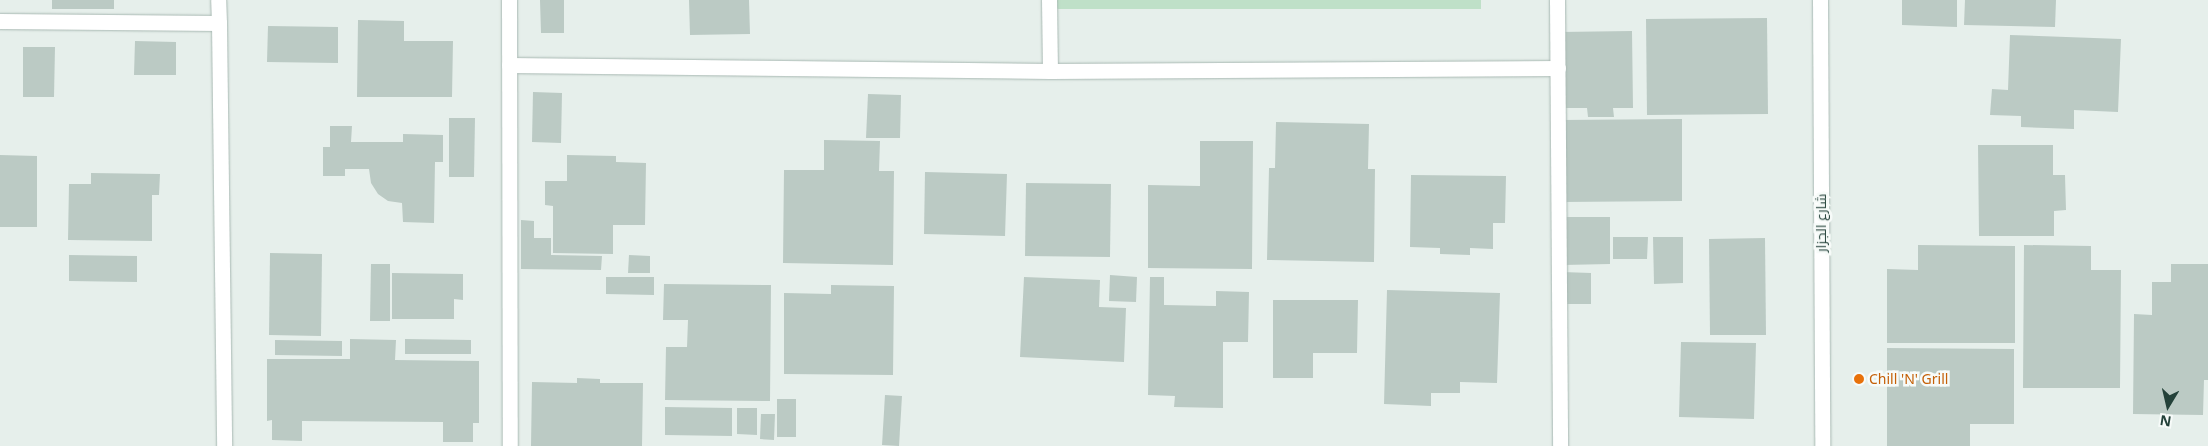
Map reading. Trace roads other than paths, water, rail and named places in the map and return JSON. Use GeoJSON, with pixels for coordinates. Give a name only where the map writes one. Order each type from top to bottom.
{"type":"FeatureCollection","features":[{"type":"Feature","properties":{"kind":"street"},"geometry":{"type":"LineString","coordinates":[[218,0],[224,446]]}},
{"type":"Feature","properties":{"kind":"street"},"geometry":{"type":"LineString","coordinates":[[509,0],[510,446]]}},
{"type":"Feature","properties":{"kind":"street"},"geometry":{"type":"LineString","coordinates":[[1049,0],[1050,71]]}},
{"type":"Feature","properties":{"kind":"street"},"geometry":{"type":"LineString","coordinates":[[1557,0],[1560,446]]}},
{"type":"Feature","properties":{"kind":"street","name":"شارع الجزار"},"geometry":{"type":"LineString","coordinates":[[1820,0],[1822,446]]}},
{"type":"Feature","properties":{"kind":"street"},"geometry":{"type":"LineString","coordinates":[[0,21],[218,22]]}},
{"type":"Feature","properties":{"kind":"street"},"geometry":{"type":"LineString","coordinates":[[509,65],[1050,71],[1558,68]]}},
{"type":"Feature","properties":{"kind":"place","name":"Chill 'N' Grill"},"geometry":{"type":"Point","coordinates":[1859,379]}}]}
